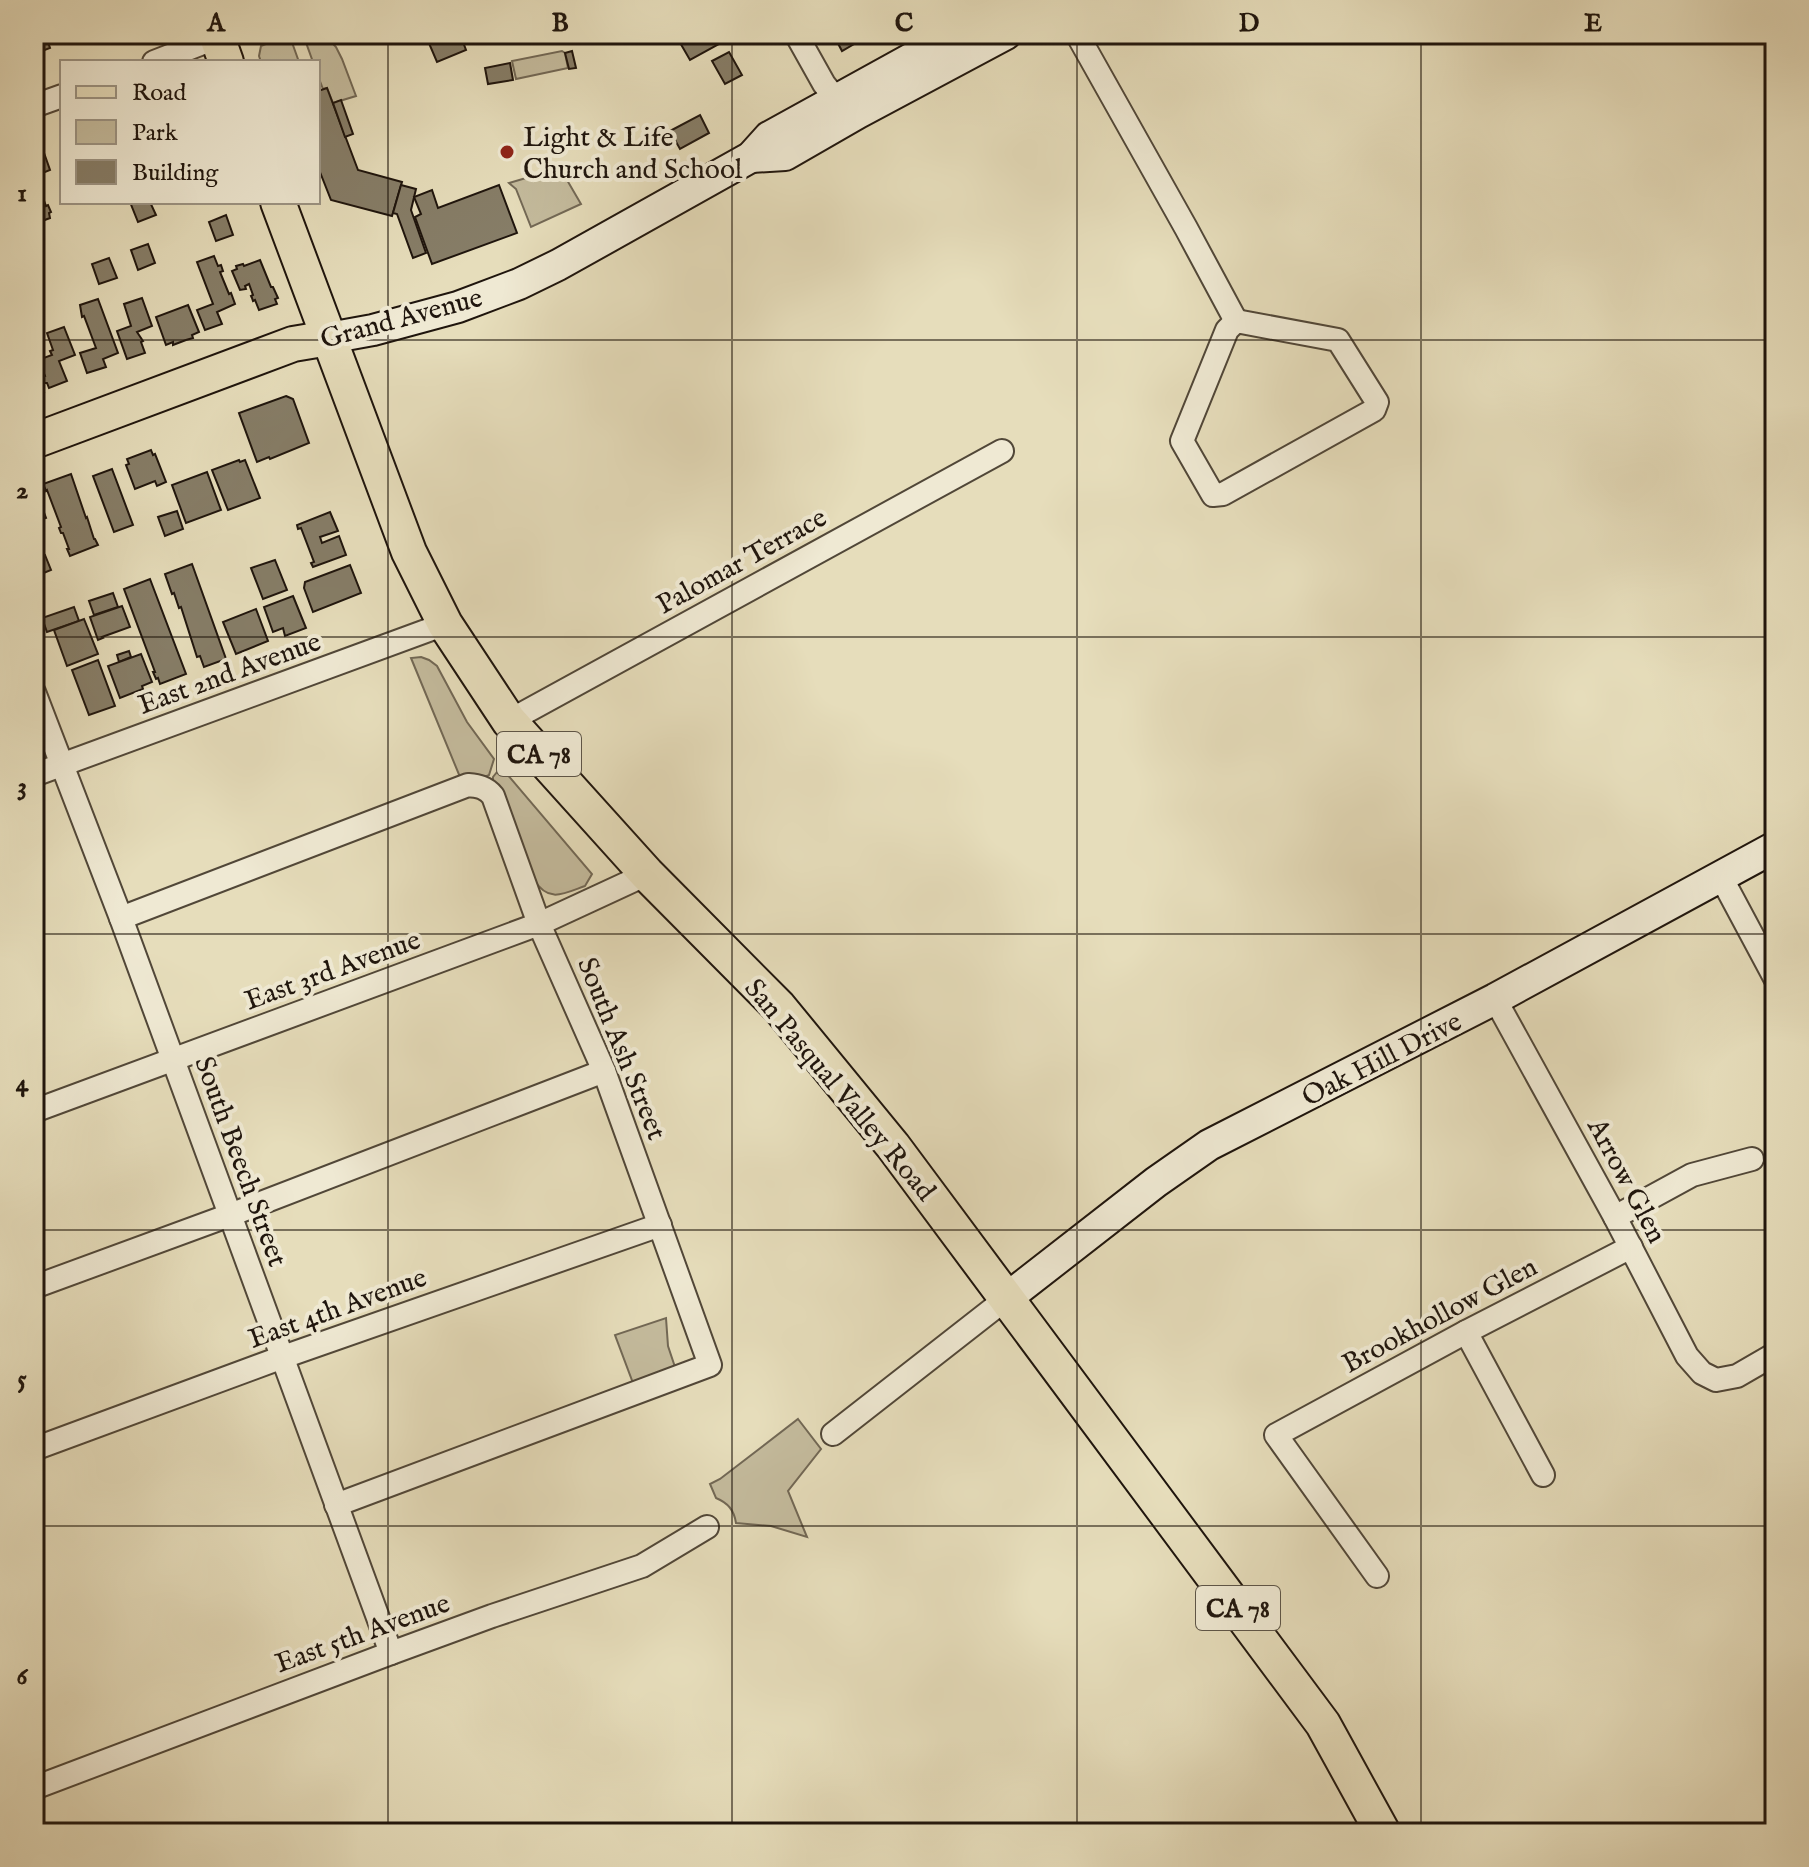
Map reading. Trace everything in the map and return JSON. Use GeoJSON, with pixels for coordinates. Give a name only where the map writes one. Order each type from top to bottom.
{"type":"FeatureCollection","features":[{"type":"Feature","properties":{"kind":"main road","name":"Grand Avenue"},"geometry":{"type":"LineString","coordinates":[[34,441],[293,344],[373,330],[458,307],[519,284],[751,157],[769,137],[956,34]]}},
{"type":"Feature","properties":{"kind":"main road","name":"Grand Avenue"},"geometry":{"type":"LineString","coordinates":[[751,157],[785,155],[1006,34]]}},
{"type":"Feature","properties":{"kind":"main road","name":"CA 78"},"geometry":{"type":"LineString","coordinates":[[279,204],[329,338]]}},
{"type":"Feature","properties":{"kind":"main road","name":"San Pasqual Valley Road"},"geometry":{"type":"LineString","coordinates":[[329,338],[409,552],[445,624],[509,721],[647,874],[779,1007],[893,1146],[1323,1724],[1383,1833]]}},
{"type":"Feature","properties":{"kind":"main road","name":"Oak Hill Drive"},"geometry":{"type":"LineString","coordinates":[[1007,1298],[1156,1182],[1209,1145],[1495,999],[1775,847]]}},
{"type":"Feature","properties":{"kind":"street"},"geometry":{"type":"LineString","coordinates":[[796,34],[836,99]]}},
{"type":"Feature","properties":{"kind":"street"},"geometry":{"type":"LineString","coordinates":[[1077,34],[1236,321]]}},
{"type":"Feature","properties":{"kind":"street"},"geometry":{"type":"LineString","coordinates":[[161,60],[221,42]]}},
{"type":"Feature","properties":{"kind":"street"},"geometry":{"type":"LineString","coordinates":[[34,106],[60,97]]}},
{"type":"Feature","properties":{"kind":"street"},"geometry":{"type":"LineString","coordinates":[[1236,321],[1338,340],[1377,402],[1374,410],[1223,494],[1213,495],[1182,441],[1227,330],[1236,321]]}},
{"type":"Feature","properties":{"kind":"street","name":"Palomar Terrace"},"geometry":{"type":"LineString","coordinates":[[509,721],[1002,451]]}},
{"type":"Feature","properties":{"kind":"street","name":"East 2nd Avenue"},"geometry":{"type":"LineString","coordinates":[[34,775],[445,624]]}},
{"type":"Feature","properties":{"kind":"street","name":"South Beech Street"},"geometry":{"type":"LineString","coordinates":[[34,692],[121,918],[391,1653]]}},
{"type":"Feature","properties":{"kind":"street","name":"South Ash Street"},"geometry":{"type":"LineString","coordinates":[[121,918],[468,785],[480,787],[493,796],[539,924],[604,1071],[710,1365],[336,1505]]}},
{"type":"Feature","properties":{"kind":"street","name":"East 3rd Avenue"},"geometry":{"type":"LineString","coordinates":[[34,1111],[539,924],[647,874]]}},
{"type":"Feature","properties":{"kind":"street"},"geometry":{"type":"LineString","coordinates":[[1721,877],[1775,978]]}},
{"type":"Feature","properties":{"kind":"street","name":"Arrow Glen"},"geometry":{"type":"LineString","coordinates":[[1495,999],[1615,1217],[1687,1356],[1702,1373],[1716,1380],[1737,1376],[1775,1354]]}},
{"type":"Feature","properties":{"kind":"street"},"geometry":{"type":"LineString","coordinates":[[34,1287],[604,1071]]}},
{"type":"Feature","properties":{"kind":"street"},"geometry":{"type":"LineString","coordinates":[[1615,1217],[1692,1175],[1752,1159]]}},
{"type":"Feature","properties":{"kind":"street","name":"East 4th Avenue"},"geometry":{"type":"LineString","coordinates":[[34,1449],[283,1357],[660,1225]]}},
{"type":"Feature","properties":{"kind":"street","name":"Brookhollow Glen"},"geometry":{"type":"LineString","coordinates":[[1377,1576],[1276,1435],[1631,1247]]}},
{"type":"Feature","properties":{"kind":"street"},"geometry":{"type":"LineString","coordinates":[[833,1434],[1007,1298]]}},
{"type":"Feature","properties":{"kind":"street"},"geometry":{"type":"LineString","coordinates":[[1466,1332],[1543,1475]]}},
{"type":"Feature","properties":{"kind":"street","name":"East 5th Avenue"},"geometry":{"type":"LineString","coordinates":[[34,1788],[391,1653],[642,1566],[707,1527]]}},
{"type":"Feature","properties":{"kind":"green space"},"geometry":{"type":"Polygon","coordinates":[[[289,34],[298,60],[260,60],[261,46],[289,34]]]}},
{"type":"Feature","properties":{"kind":"green space"},"geometry":{"type":"Polygon","coordinates":[[[324,34],[336,47],[356,96],[333,103],[327,88],[323,89],[320,81],[320,60],[312,60],[304,37],[324,34]]]}},
{"type":"Feature","properties":{"kind":"green space"},"geometry":{"type":"Polygon","coordinates":[[[562,51],[568,68],[516,79],[512,61],[562,51]]]}},
{"type":"Feature","properties":{"kind":"green space"},"geometry":{"type":"Polygon","coordinates":[[[560,168],[581,204],[531,227],[516,189],[509,183],[560,168]]]}},
{"type":"Feature","properties":{"kind":"green space"},"geometry":{"type":"Polygon","coordinates":[[[421,657],[437,666],[467,722],[494,759],[489,775],[483,778],[460,777],[411,658],[421,657]]]}},
{"type":"Feature","properties":{"kind":"green space"},"geometry":{"type":"Polygon","coordinates":[[[501,767],[592,874],[585,886],[557,895],[545,892],[534,880],[493,784],[493,777],[501,767]]]}},
{"type":"Feature","properties":{"kind":"green space"},"geometry":{"type":"Polygon","coordinates":[[[666,1318],[668,1346],[676,1370],[633,1383],[615,1335],[666,1318]]]}},
{"type":"Feature","properties":{"kind":"green space"},"geometry":{"type":"Polygon","coordinates":[[[798,1419],[821,1449],[788,1491],[807,1537],[771,1526],[736,1523],[732,1511],[716,1498],[710,1484],[798,1419]]]}},
{"type":"Feature","properties":{"kind":"building"},"geometry":{"type":"Polygon","coordinates":[[[34,34],[45,34],[50,48],[34,54],[34,34]]]}},
{"type":"Feature","properties":{"kind":"building"},"geometry":{"type":"Polygon","coordinates":[[[425,34],[460,34],[466,50],[437,62],[425,34]]]}},
{"type":"Feature","properties":{"kind":"building"},"geometry":{"type":"Polygon","coordinates":[[[675,34],[727,34],[730,38],[690,60],[675,34]]]}},
{"type":"Feature","properties":{"kind":"building"},"geometry":{"type":"Polygon","coordinates":[[[833,34],[857,34],[861,40],[842,51],[833,34]]]}},
{"type":"Feature","properties":{"kind":"building"},"geometry":{"type":"Polygon","coordinates":[[[572,51],[576,68],[569,69],[565,53],[572,51]]]}},
{"type":"Feature","properties":{"kind":"building"},"geometry":{"type":"Polygon","coordinates":[[[729,52],[742,75],[725,84],[712,61],[729,52]]]}},
{"type":"Feature","properties":{"kind":"building"},"geometry":{"type":"Polygon","coordinates":[[[510,63],[513,80],[488,84],[485,68],[510,63]]]}},
{"type":"Feature","properties":{"kind":"building"},"geometry":{"type":"Polygon","coordinates":[[[327,88],[358,170],[402,182],[392,216],[331,200],[320,172],[320,90],[327,88]]]}},
{"type":"Feature","properties":{"kind":"building"},"geometry":{"type":"Polygon","coordinates":[[[341,100],[353,134],[345,137],[333,103],[341,100]]]}},
{"type":"Feature","properties":{"kind":"building"},"geometry":{"type":"Polygon","coordinates":[[[700,115],[709,133],[680,149],[670,131],[700,115]]]}},
{"type":"Feature","properties":{"kind":"building"},"geometry":{"type":"Polygon","coordinates":[[[670,131],[674,139],[659,147],[655,140],[670,131]]]}},
{"type":"Feature","properties":{"kind":"building"},"geometry":{"type":"Polygon","coordinates":[[[43,150],[50,170],[35,176],[51,212],[50,218],[34,224],[34,153],[43,150]]]}},
{"type":"Feature","properties":{"kind":"building"},"geometry":{"type":"Polygon","coordinates":[[[401,185],[416,189],[411,210],[426,253],[413,258],[397,214],[393,213],[401,185]]]}},
{"type":"Feature","properties":{"kind":"building"},"geometry":{"type":"Polygon","coordinates":[[[499,185],[517,233],[432,264],[415,217],[421,214],[414,197],[432,190],[438,208],[499,185]]]}},
{"type":"Feature","properties":{"kind":"building"},"geometry":{"type":"Polygon","coordinates":[[[131,204],[151,204],[156,215],[138,222],[131,204]]]}},
{"type":"Feature","properties":{"kind":"building"},"geometry":{"type":"Polygon","coordinates":[[[226,215],[233,235],[216,241],[209,222],[226,215]]]}},
{"type":"Feature","properties":{"kind":"building"},"geometry":{"type":"Polygon","coordinates":[[[148,244],[155,263],[138,270],[131,250],[148,244]]]}},
{"type":"Feature","properties":{"kind":"building"},"geometry":{"type":"Polygon","coordinates":[[[214,256],[218,266],[221,265],[223,271],[220,272],[235,304],[217,312],[222,324],[205,330],[197,310],[213,304],[197,262],[214,256]]]}},
{"type":"Feature","properties":{"kind":"building"},"geometry":{"type":"Polygon","coordinates":[[[109,258],[117,278],[99,284],[92,264],[109,258]]]}},
{"type":"Feature","properties":{"kind":"building"},"geometry":{"type":"Polygon","coordinates":[[[260,260],[278,298],[275,299],[277,304],[259,310],[251,296],[249,284],[245,286],[246,289],[240,290],[232,271],[237,269],[236,266],[260,260]]]}},
{"type":"Feature","properties":{"kind":"building"},"geometry":{"type":"Polygon","coordinates":[[[142,298],[152,326],[137,332],[143,341],[145,353],[127,359],[117,331],[131,326],[124,304],[142,298]]]}},
{"type":"Feature","properties":{"kind":"building"},"geometry":{"type":"Polygon","coordinates":[[[98,299],[118,353],[103,359],[106,367],[87,373],[80,353],[96,348],[80,305],[98,299]]]}},
{"type":"Feature","properties":{"kind":"building"},"geometry":{"type":"Polygon","coordinates":[[[188,305],[199,332],[192,335],[193,338],[166,345],[156,317],[188,305]]]}},
{"type":"Feature","properties":{"kind":"building"},"geometry":{"type":"Polygon","coordinates":[[[64,327],[75,355],[59,361],[67,381],[49,388],[44,383],[42,377],[45,376],[38,360],[52,355],[47,333],[64,327]]]}},
{"type":"Feature","properties":{"kind":"building"},"geometry":{"type":"Polygon","coordinates":[[[34,366],[44,392],[34,396],[34,366]]]}},
{"type":"Feature","properties":{"kind":"building"},"geometry":{"type":"Polygon","coordinates":[[[286,396],[293,399],[309,443],[257,462],[239,413],[286,396]]]}},
{"type":"Feature","properties":{"kind":"building"},"geometry":{"type":"Polygon","coordinates":[[[151,450],[166,482],[157,486],[155,481],[135,489],[126,465],[129,464],[127,459],[151,450]]]}},
{"type":"Feature","properties":{"kind":"building"},"geometry":{"type":"Polygon","coordinates":[[[245,460],[260,498],[228,510],[212,470],[245,460]]]}},
{"type":"Feature","properties":{"kind":"building"},"geometry":{"type":"Polygon","coordinates":[[[112,469],[133,525],[114,532],[93,476],[112,469]]]}},
{"type":"Feature","properties":{"kind":"building"},"geometry":{"type":"Polygon","coordinates":[[[207,472],[221,510],[186,523],[172,485],[207,472]]]}},
{"type":"Feature","properties":{"kind":"building"},"geometry":{"type":"Polygon","coordinates":[[[71,474],[98,545],[70,556],[43,484],[71,474]]]}},
{"type":"Feature","properties":{"kind":"building"},"geometry":{"type":"Polygon","coordinates":[[[34,489],[46,518],[34,522],[34,489]]]}},
{"type":"Feature","properties":{"kind":"building"},"geometry":{"type":"Polygon","coordinates":[[[177,511],[183,529],[165,536],[158,517],[177,511]]]}},
{"type":"Feature","properties":{"kind":"building"},"geometry":{"type":"Polygon","coordinates":[[[330,512],[338,531],[320,537],[322,543],[339,536],[346,555],[313,567],[311,563],[314,562],[297,525],[330,512]]]}},
{"type":"Feature","properties":{"kind":"building"},"geometry":{"type":"Polygon","coordinates":[[[34,523],[43,547],[34,550],[34,523]]]}},
{"type":"Feature","properties":{"kind":"building"},"geometry":{"type":"Polygon","coordinates":[[[45,555],[51,570],[34,577],[34,559],[45,555]]]}},
{"type":"Feature","properties":{"kind":"building"},"geometry":{"type":"Polygon","coordinates":[[[275,560],[287,590],[263,599],[251,568],[275,560]]]}},
{"type":"Feature","properties":{"kind":"building"},"geometry":{"type":"Polygon","coordinates":[[[192,564],[226,659],[204,667],[200,656],[197,657],[181,607],[172,594],[165,574],[192,564]]]}},
{"type":"Feature","properties":{"kind":"building"},"geometry":{"type":"Polygon","coordinates":[[[350,565],[361,593],[313,612],[304,588],[305,582],[350,565]]]}},
{"type":"Feature","properties":{"kind":"building"},"geometry":{"type":"Polygon","coordinates":[[[150,579],[186,674],[160,684],[124,589],[150,579]]]}},
{"type":"Feature","properties":{"kind":"building"},"geometry":{"type":"Polygon","coordinates":[[[113,593],[118,607],[94,615],[89,601],[113,593]]]}},
{"type":"Feature","properties":{"kind":"building"},"geometry":{"type":"Polygon","coordinates":[[[293,596],[306,628],[285,636],[283,628],[273,632],[264,607],[293,596]]]}},
{"type":"Feature","properties":{"kind":"building"},"geometry":{"type":"Polygon","coordinates":[[[122,606],[130,627],[98,640],[90,617],[122,606]]]}},
{"type":"Feature","properties":{"kind":"building"},"geometry":{"type":"Polygon","coordinates":[[[74,607],[79,621],[47,632],[42,618],[74,607]]]}},
{"type":"Feature","properties":{"kind":"building"},"geometry":{"type":"Polygon","coordinates":[[[256,609],[268,641],[236,654],[223,622],[256,609]]]}},
{"type":"Feature","properties":{"kind":"building"},"geometry":{"type":"Polygon","coordinates":[[[84,619],[98,654],[67,666],[54,630],[84,619]]]}},
{"type":"Feature","properties":{"kind":"building"},"geometry":{"type":"Polygon","coordinates":[[[129,651],[131,657],[119,662],[117,655],[129,651]]]}},
{"type":"Feature","properties":{"kind":"building"},"geometry":{"type":"Polygon","coordinates":[[[141,654],[152,682],[120,698],[108,666],[141,654]]]}},
{"type":"Feature","properties":{"kind":"building"},"geometry":{"type":"Polygon","coordinates":[[[98,660],[115,706],[89,715],[72,670],[98,660]]]}},
{"type":"Feature","properties":{"kind":"place","name":"Light & Life Church and School"},"geometry":{"type":"Point","coordinates":[507,152]}}]}
